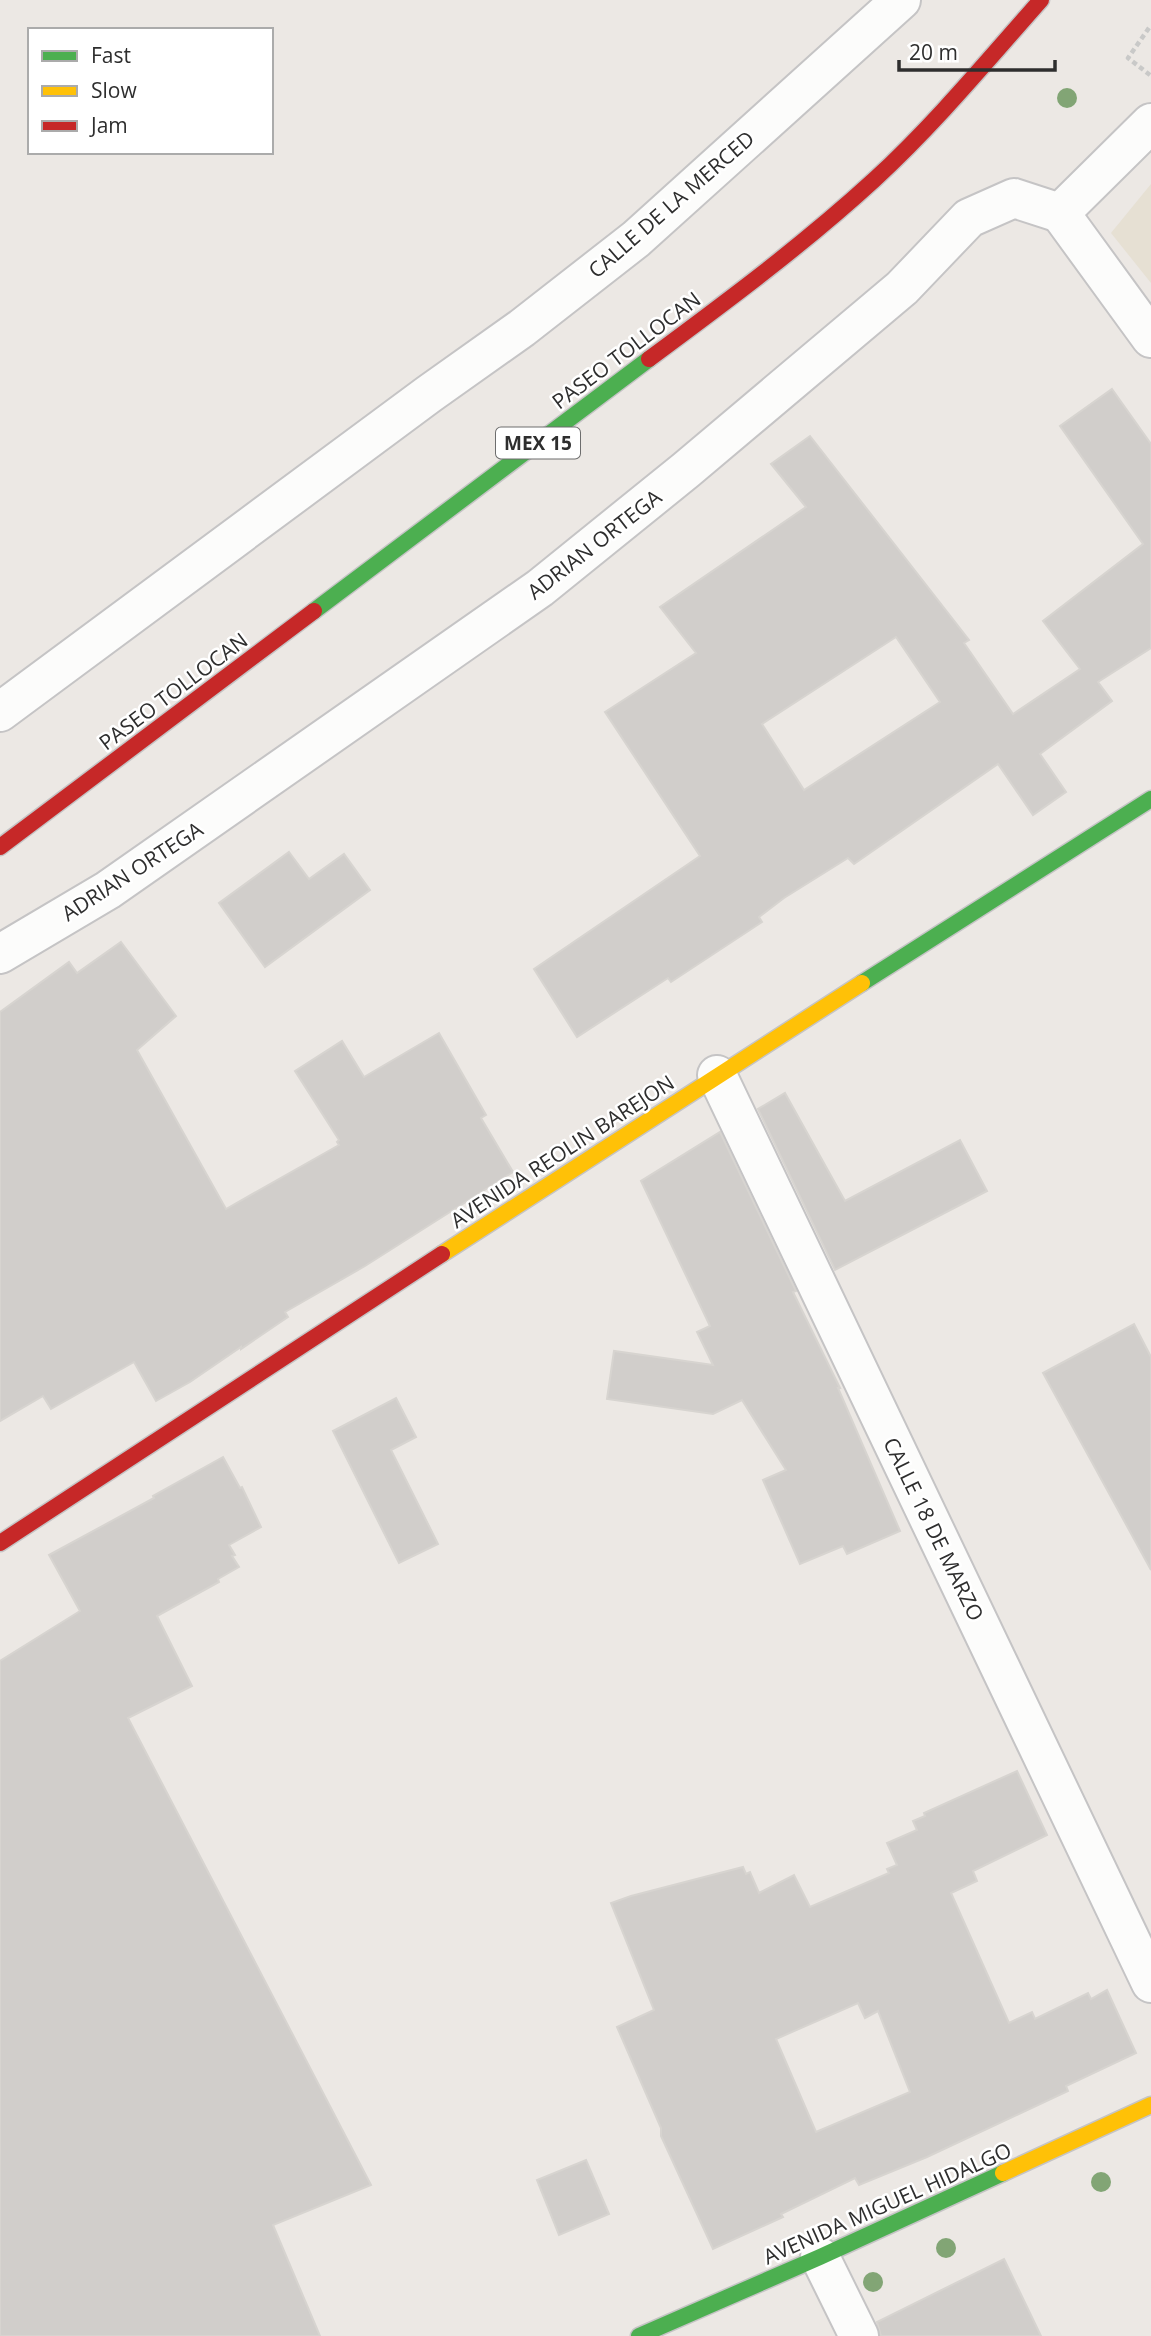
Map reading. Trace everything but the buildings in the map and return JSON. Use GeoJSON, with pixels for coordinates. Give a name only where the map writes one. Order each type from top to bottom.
{"type":"FeatureCollection","features":[{"type":"Feature","properties":{"kind":"main road","name":"PASEO TOLLOCAN"},"geometry":{"type":"LineString","coordinates":[[0,847],[781,260],[876,179],[956,97],[1041,0]]}},
{"type":"Feature","properties":{"kind":"main road","name":"AVENIDA REOLIN BAREJON"},"geometry":{"type":"LineString","coordinates":[[0,1544],[717,1075],[1151,799]]}},
{"type":"Feature","properties":{"kind":"main road","name":"AVENIDA MIGUEL HIDALGO"},"geometry":{"type":"LineString","coordinates":[[639,2336],[820,2257],[1151,2105]]}},
{"type":"Feature","properties":{"kind":"street","name":"CALLE DE LA MERCED"},"geometry":{"type":"LineString","coordinates":[[0,712],[522,328],[636,239],[901,0]]}},
{"type":"Feature","properties":{"kind":"street"},"geometry":{"type":"LineString","coordinates":[[1151,123],[1060,213],[1151,338]]}},
{"type":"Feature","properties":{"kind":"street","name":"ADRIAN ORTEGA"},"geometry":{"type":"LineString","coordinates":[[0,954],[108,890],[540,589],[902,288],[969,218],[1014,198],[1060,213]]}},
{"type":"Feature","properties":{"kind":"street","name":"CALLE 18 DE MARZO"},"geometry":{"type":"LineString","coordinates":[[717,1075],[1151,1983]]}},
{"type":"Feature","properties":{"kind":"street"},"geometry":{"type":"LineString","coordinates":[[820,2257],[859,2336]]}},
{"type":"Feature","properties":{"kind":"path"},"geometry":{"type":"LineString","coordinates":[[1151,26],[1128,58],[1151,76]]}},
{"type":"Feature","properties":{"kind":"shaded area"},"geometry":{"type":"Polygon","coordinates":[[[1151,184],[1151,283],[1111,233],[1151,184]]]}},
{"type":"Feature","properties":{"kind":"traffic: fast"},"geometry":{"type":"LineString","coordinates":[[314,611],[649,359]]}},
{"type":"Feature","properties":{"kind":"traffic: fast"},"geometry":{"type":"LineString","coordinates":[[862,983],[1151,799]]}},
{"type":"Feature","properties":{"kind":"traffic: fast"},"geometry":{"type":"LineString","coordinates":[[639,2336],[1003,2173]]}},
{"type":"Feature","properties":{"kind":"traffic: slow"},"geometry":{"type":"LineString","coordinates":[[442,1254],[862,983]]}},
{"type":"Feature","properties":{"kind":"traffic: slow"},"geometry":{"type":"LineString","coordinates":[[1003,2173],[1151,2105]]}},
{"type":"Feature","properties":{"kind":"traffic: jam"},"geometry":{"type":"LineString","coordinates":[[649,359],[792,250],[874,180],[939,115],[1041,0]]}},
{"type":"Feature","properties":{"kind":"traffic: jam"},"geometry":{"type":"LineString","coordinates":[[0,847],[314,611]]}},
{"type":"Feature","properties":{"kind":"traffic: jam"},"geometry":{"type":"LineString","coordinates":[[0,1543],[442,1254]]}}]}
